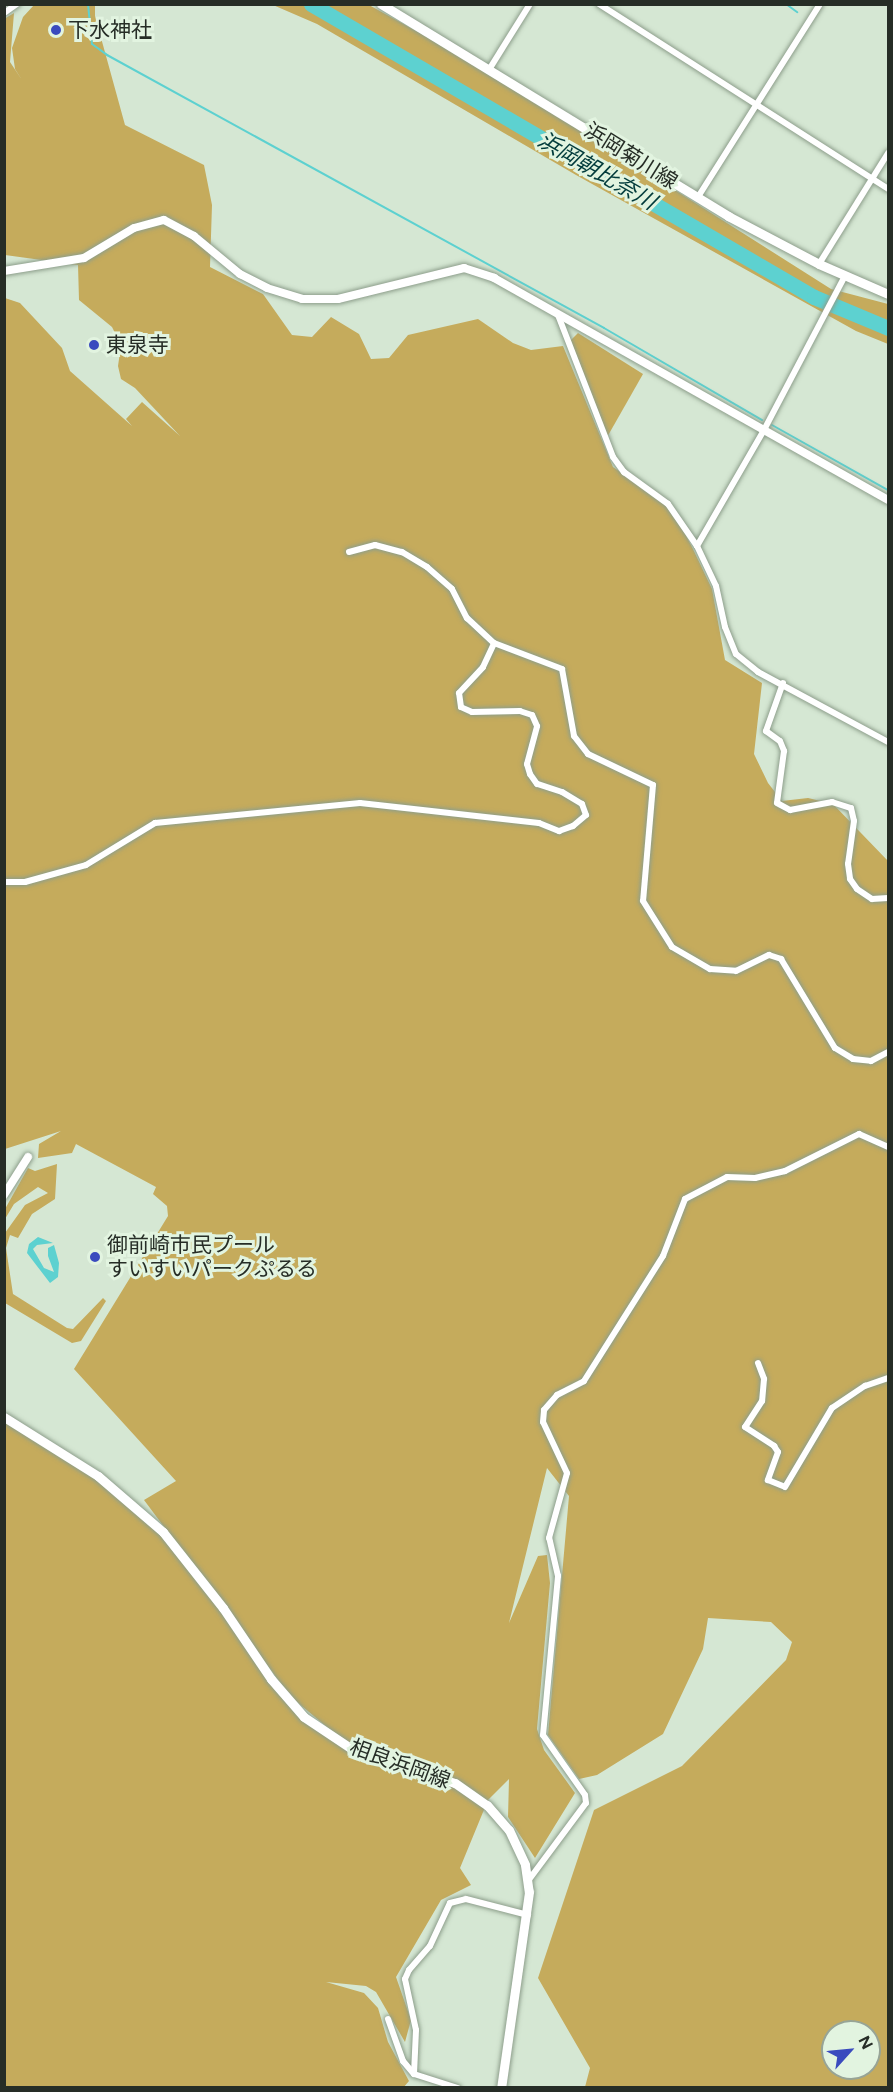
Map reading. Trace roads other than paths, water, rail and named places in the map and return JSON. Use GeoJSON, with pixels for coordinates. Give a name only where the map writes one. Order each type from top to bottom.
{"type":"FeatureCollection","features":[{"type":"Feature","properties":{"kind":"main road","name":"浜岡菊川線"},"geometry":{"type":"LineString","coordinates":[[381,4],[490,68],[698,198],[819,264],[888,294]]}},
{"type":"Feature","properties":{"kind":"main road","name":"相良浜岡線"},"geometry":{"type":"LineString","coordinates":[[4,1417],[98,1476],[163,1532],[211,1590],[271,1679],[304,1717],[352,1749],[449,1780],[487,1804],[521,1852],[528,1881],[528,1915],[501,2088]]}},
{"type":"Feature","properties":{"kind":"street"},"geometry":{"type":"LineString","coordinates":[[4,13],[17,4]]}},
{"type":"Feature","properties":{"kind":"street"},"geometry":{"type":"LineString","coordinates":[[490,68],[530,4]]}},
{"type":"Feature","properties":{"kind":"street"},"geometry":{"type":"LineString","coordinates":[[599,4],[888,189]]}},
{"type":"Feature","properties":{"kind":"street"},"geometry":{"type":"LineString","coordinates":[[698,198],[820,4]]}},
{"type":"Feature","properties":{"kind":"street"},"geometry":{"type":"LineString","coordinates":[[819,264],[888,153]]}},
{"type":"Feature","properties":{"kind":"street"},"geometry":{"type":"LineString","coordinates":[[4,271],[75,261],[147,222],[164,220],[194,236],[240,274],[290,296],[338,299],[464,268],[494,278],[888,500]]}},
{"type":"Feature","properties":{"kind":"street"},"geometry":{"type":"LineString","coordinates":[[697,546],[764,430],[845,276]]}},
{"type":"Feature","properties":{"kind":"street"},"geometry":{"type":"LineString","coordinates":[[558,315],[613,457],[624,472],[668,504],[697,546],[716,586],[724,627],[736,654],[752,668],[888,742]]}},
{"type":"Feature","properties":{"kind":"street"},"geometry":{"type":"LineString","coordinates":[[349,552],[375,545],[402,552],[427,567],[452,590],[467,618],[494,643],[562,669],[574,736],[588,754],[653,785],[643,901],[672,947],[710,969],[736,972],[770,955],[781,959],[835,1048],[853,1059],[871,1061],[888,1052]]}},
{"type":"Feature","properties":{"kind":"street"},"geometry":{"type":"LineString","coordinates":[[4,882],[26,882],[86,865],[155,824],[166,822],[360,803],[539,823],[560,831],[573,826],[586,815],[582,804],[562,792],[537,784],[530,774],[527,764],[537,726],[532,715],[520,711],[472,712],[462,707],[459,693],[483,667],[494,643]]}},
{"type":"Feature","properties":{"kind":"street"},"geometry":{"type":"LineString","coordinates":[[783,683],[766,731],[780,741],[784,752],[777,803],[790,810],[832,802],[851,808],[854,820],[848,864],[850,879],[857,889],[872,899],[888,898]]}},
{"type":"Feature","properties":{"kind":"street"},"geometry":{"type":"LineString","coordinates":[[528,1881],[586,1803],[585,1795],[543,1735],[558,1576],[549,1538],[567,1473],[543,1422],[544,1410],[557,1395],[584,1381],[663,1256],[686,1199],[727,1177],[755,1178],[785,1171],[859,1134],[888,1147]]}},
{"type":"Feature","properties":{"kind":"street"},"geometry":{"type":"LineString","coordinates":[[4,1195],[28,1156]]}},
{"type":"Feature","properties":{"kind":"street"},"geometry":{"type":"LineString","coordinates":[[759,1363],[764,1379],[762,1401],[745,1427],[774,1446],[778,1452],[768,1480],[785,1487],[832,1408],[865,1386],[888,1377]]}},
{"type":"Feature","properties":{"kind":"street"},"geometry":{"type":"LineString","coordinates":[[414,2074],[416,2030],[405,1979],[409,1970],[430,1946],[450,1903],[466,1899],[528,1915]]}},
{"type":"Feature","properties":{"kind":"street"},"geometry":{"type":"LineString","coordinates":[[388,2019],[403,2061],[414,2074],[458,2088]]}},
{"type":"Feature","properties":{"kind":"water"},"geometry":{"type":"Polygon","coordinates":[[[38,1237],[53,1243],[37,1245],[33,1249],[44,1268],[54,1272],[48,1256],[48,1248],[54,1245],[59,1263],[58,1277],[50,1283],[27,1253],[29,1244],[38,1237]]]}},
{"type":"Feature","properties":{"kind":"waterway"},"geometry":{"type":"LineString","coordinates":[[88,4],[92,44],[107,55],[604,328],[762,420]]}},
{"type":"Feature","properties":{"kind":"waterway","name":"浜岡朝比奈川"},"geometry":{"type":"LineString","coordinates":[[311,4],[814,297],[888,328]]}},
{"type":"Feature","properties":{"kind":"waterway"},"geometry":{"type":"LineString","coordinates":[[786,4],[797,12]]}},
{"type":"Feature","properties":{"kind":"waterway"},"geometry":{"type":"LineString","coordinates":[[772,425],[888,490]]}},
{"type":"Feature","properties":{"kind":"place","name":"下水神社"},"geometry":{"type":"Point","coordinates":[56,30]}},
{"type":"Feature","properties":{"kind":"place","name":"東泉寺"},"geometry":{"type":"Point","coordinates":[94,345]}},
{"type":"Feature","properties":{"kind":"place","name":"御前崎市民プール すいすいパークぷるる"},"geometry":{"type":"Point","coordinates":[95,1257]}}]}
